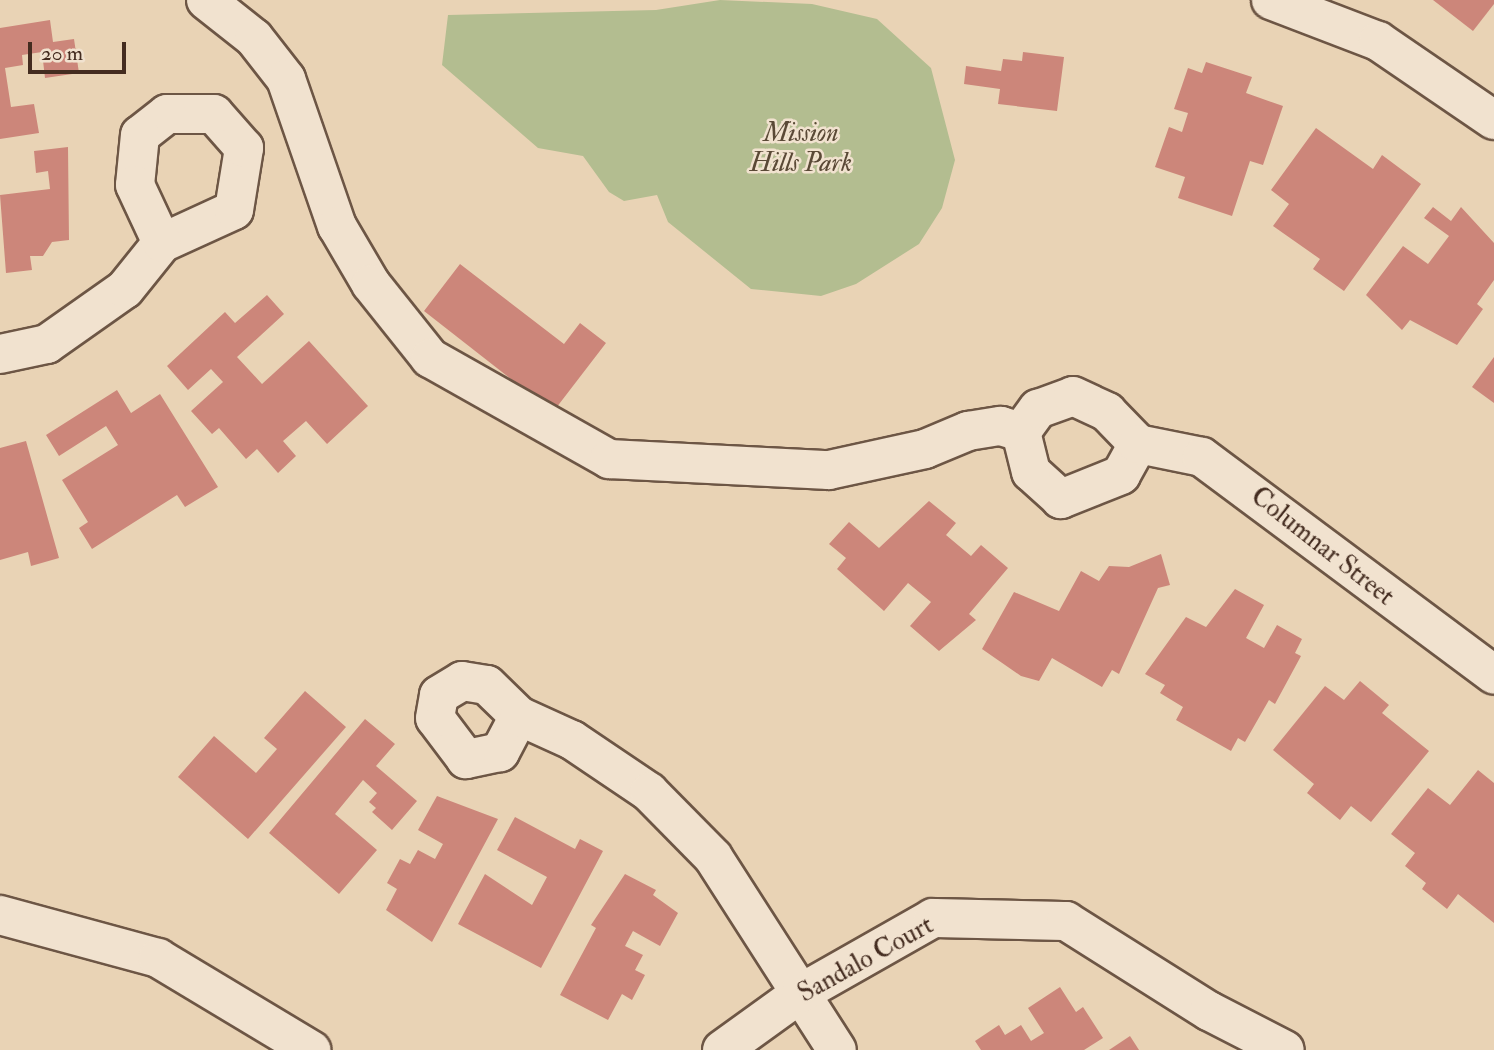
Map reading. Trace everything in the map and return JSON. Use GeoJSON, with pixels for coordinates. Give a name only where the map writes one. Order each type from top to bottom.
{"type":"FeatureCollection","features":[{"type":"Feature","properties":{"kind":"street"},"geometry":{"type":"LineString","coordinates":[[206,0],[254,38],[286,79],[337,226],[371,284],[430,358],[609,459],[829,470],[925,449],[968,431],[1001,426],[1021,432]]}},
{"type":"Feature","properties":{"kind":"street"},"geometry":{"type":"LineString","coordinates":[[1270,0],[1378,41],[1494,120]]}},
{"type":"Feature","properties":{"kind":"street"},"geometry":{"type":"LineString","coordinates":[[0,354],[47,344],[125,289],[162,243]]}},
{"type":"Feature","properties":{"kind":"street"},"geometry":{"type":"LineString","coordinates":[[1073,396],[1107,412],[1138,444],[1121,475],[1061,499],[1031,472],[1021,432],[1038,409],[1073,396]]}},
{"type":"Feature","properties":{"kind":"street","name":"Columnar Street"},"geometry":{"type":"LineString","coordinates":[[1138,444],[1202,457],[1494,675]]}},
{"type":"Feature","properties":{"kind":"street"},"geometry":{"type":"LineString","coordinates":[[519,716],[572,740],[649,792],[713,857],[837,1050]]}},
{"type":"Feature","properties":{"kind":"street"},"geometry":{"type":"LineString","coordinates":[[0,915],[158,958],[312,1050]]}},
{"type":"Feature","properties":{"kind":"street","name":"Sandalo Court"},"geometry":{"type":"LineString","coordinates":[[722,1050],[801,993],[933,918],[1066,921],[1209,1012],[1285,1050]]}},
{"type":"Feature","properties":{"kind":"green space","name":"Mission Hills Park"},"geometry":{"type":"Polygon","coordinates":[[[720,0],[812,4],[877,19],[931,68],[955,160],[942,208],[919,244],[856,284],[821,296],[751,289],[668,222],[657,195],[624,201],[609,192],[583,156],[538,148],[442,65],[448,15],[656,10],[720,0]]]}},
{"type":"Feature","properties":{"kind":"building"},"geometry":{"type":"Polygon","coordinates":[[[1433,0],[1494,0],[1494,4],[1473,31],[1433,0]]]}},
{"type":"Feature","properties":{"kind":"building"},"geometry":{"type":"Polygon","coordinates":[[[50,20],[53,42],[74,39],[79,73],[45,78],[42,52],[22,55],[23,65],[5,68],[11,107],[34,104],[39,133],[0,139],[0,28],[50,20]]]}},
{"type":"Feature","properties":{"kind":"building"},"geometry":{"type":"Polygon","coordinates":[[[1023,52],[1064,57],[1057,111],[998,104],[1000,89],[964,84],[966,66],[1001,71],[1003,59],[1022,61],[1023,52]]]}},
{"type":"Feature","properties":{"kind":"building"},"geometry":{"type":"Polygon","coordinates":[[[1206,62],[1252,77],[1246,93],[1283,106],[1263,165],[1250,161],[1232,216],[1178,198],[1185,177],[1155,167],[1169,127],[1182,132],[1188,113],[1174,109],[1188,68],[1202,73],[1206,62]]]}},
{"type":"Feature","properties":{"kind":"building"},"geometry":{"type":"Polygon","coordinates":[[[1316,128],[1373,169],[1382,155],[1421,184],[1344,291],[1313,269],[1320,259],[1273,226],[1289,204],[1271,190],[1316,128]]]}},
{"type":"Feature","properties":{"kind":"building"},"geometry":{"type":"Polygon","coordinates":[[[68,147],[69,240],[52,242],[43,256],[30,256],[32,270],[6,273],[0,195],[50,189],[48,171],[36,173],[34,151],[68,147]]]}},
{"type":"Feature","properties":{"kind":"building"},"geometry":{"type":"Polygon","coordinates":[[[1433,207],[1451,221],[1461,207],[1494,243],[1494,280],[1477,304],[1483,309],[1457,345],[1410,320],[1402,330],[1366,295],[1403,246],[1428,264],[1449,236],[1424,218],[1433,207]]]}},
{"type":"Feature","properties":{"kind":"building"},"geometry":{"type":"Polygon","coordinates":[[[460,264],[564,344],[580,323],[606,343],[553,412],[424,311],[460,264]]]}},
{"type":"Feature","properties":{"kind":"building"},"geometry":{"type":"Polygon","coordinates":[[[267,295],[284,314],[237,357],[262,384],[309,341],[368,406],[327,444],[306,421],[283,441],[296,456],[278,473],[257,449],[246,459],[219,428],[212,434],[191,411],[223,382],[211,369],[188,390],[167,366],[225,312],[235,323],[267,295]]]}},
{"type":"Feature","properties":{"kind":"building"},"geometry":{"type":"Polygon","coordinates":[[[1494,357],[1494,403],[1472,387],[1494,357]]]}},
{"type":"Feature","properties":{"kind":"building"},"geometry":{"type":"Polygon","coordinates":[[[117,390],[131,413],[160,394],[218,487],[185,507],[177,495],[92,549],[79,528],[88,522],[62,480],[118,445],[106,426],[59,456],[46,435],[117,390]]]}},
{"type":"Feature","properties":{"kind":"building"},"geometry":{"type":"Polygon","coordinates":[[[26,441],[59,558],[31,566],[28,552],[0,560],[0,448],[26,441]]]}},
{"type":"Feature","properties":{"kind":"building"},"geometry":{"type":"Polygon","coordinates":[[[929,501],[956,523],[946,535],[971,556],[981,545],[1008,568],[969,614],[976,620],[939,651],[910,626],[931,602],[908,583],[884,611],[837,569],[846,558],[829,544],[849,522],[879,548],[929,501]]]}},
{"type":"Feature","properties":{"kind":"building"},"geometry":{"type":"Polygon","coordinates":[[[1161,554],[1170,585],[1158,588],[1119,674],[1112,670],[1102,687],[1052,658],[1039,681],[1021,676],[982,649],[1014,592],[1059,611],[1081,571],[1099,581],[1109,566],[1129,567],[1161,554]]]}},
{"type":"Feature","properties":{"kind":"building"},"geometry":{"type":"Polygon","coordinates":[[[1235,589],[1264,605],[1246,638],[1264,648],[1277,625],[1302,639],[1295,653],[1301,656],[1275,704],[1269,700],[1245,742],[1238,738],[1231,751],[1176,720],[1183,707],[1160,693],[1165,685],[1145,674],[1186,617],[1206,627],[1235,589]]]}},
{"type":"Feature","properties":{"kind":"building"},"geometry":{"type":"Polygon","coordinates":[[[1360,681],[1389,705],[1382,713],[1429,751],[1371,822],[1351,806],[1340,820],[1307,793],[1314,784],[1273,750],[1325,686],[1344,700],[1360,681]]]}},
{"type":"Feature","properties":{"kind":"building"},"geometry":{"type":"Polygon","coordinates":[[[305,691],[346,727],[248,839],[178,777],[214,736],[256,773],[277,749],[264,738],[305,691]]]}},
{"type":"Feature","properties":{"kind":"building"},"geometry":{"type":"Polygon","coordinates":[[[365,719],[395,744],[376,766],[417,801],[392,830],[372,812],[376,808],[369,802],[377,793],[363,780],[335,814],[377,850],[339,894],[269,833],[365,719]]]}},
{"type":"Feature","properties":{"kind":"building"},"geometry":{"type":"Polygon","coordinates":[[[1478,770],[1494,783],[1494,923],[1458,894],[1447,909],[1422,889],[1426,883],[1405,866],[1415,853],[1391,834],[1428,788],[1450,805],[1478,770]]]}},
{"type":"Feature","properties":{"kind":"building"},"geometry":{"type":"Polygon","coordinates":[[[437,796],[498,819],[432,942],[386,910],[397,889],[387,883],[400,859],[410,864],[418,850],[435,859],[443,844],[418,830],[437,796]]]}},
{"type":"Feature","properties":{"kind":"building"},"geometry":{"type":"Polygon","coordinates":[[[515,817],[575,849],[580,839],[603,851],[541,968],[458,924],[485,874],[532,905],[547,877],[497,850],[515,817]]]}},
{"type":"Feature","properties":{"kind":"building"},"geometry":{"type":"Polygon","coordinates":[[[625,874],[656,890],[653,895],[678,913],[660,946],[633,931],[625,946],[643,955],[635,970],[645,975],[632,1000],[622,994],[608,1020],[560,995],[596,928],[591,925],[625,874]]]}},
{"type":"Feature","properties":{"kind":"building"},"geometry":{"type":"Polygon","coordinates":[[[1060,987],[1076,1012],[1083,1007],[1103,1038],[1084,1050],[981,1050],[975,1041],[999,1025],[1005,1035],[1021,1025],[1031,1041],[1044,1033],[1028,1008],[1060,987]]]}},
{"type":"Feature","properties":{"kind":"building"},"geometry":{"type":"Polygon","coordinates":[[[1130,1036],[1139,1050],[1109,1050],[1130,1036]]]}}]}
